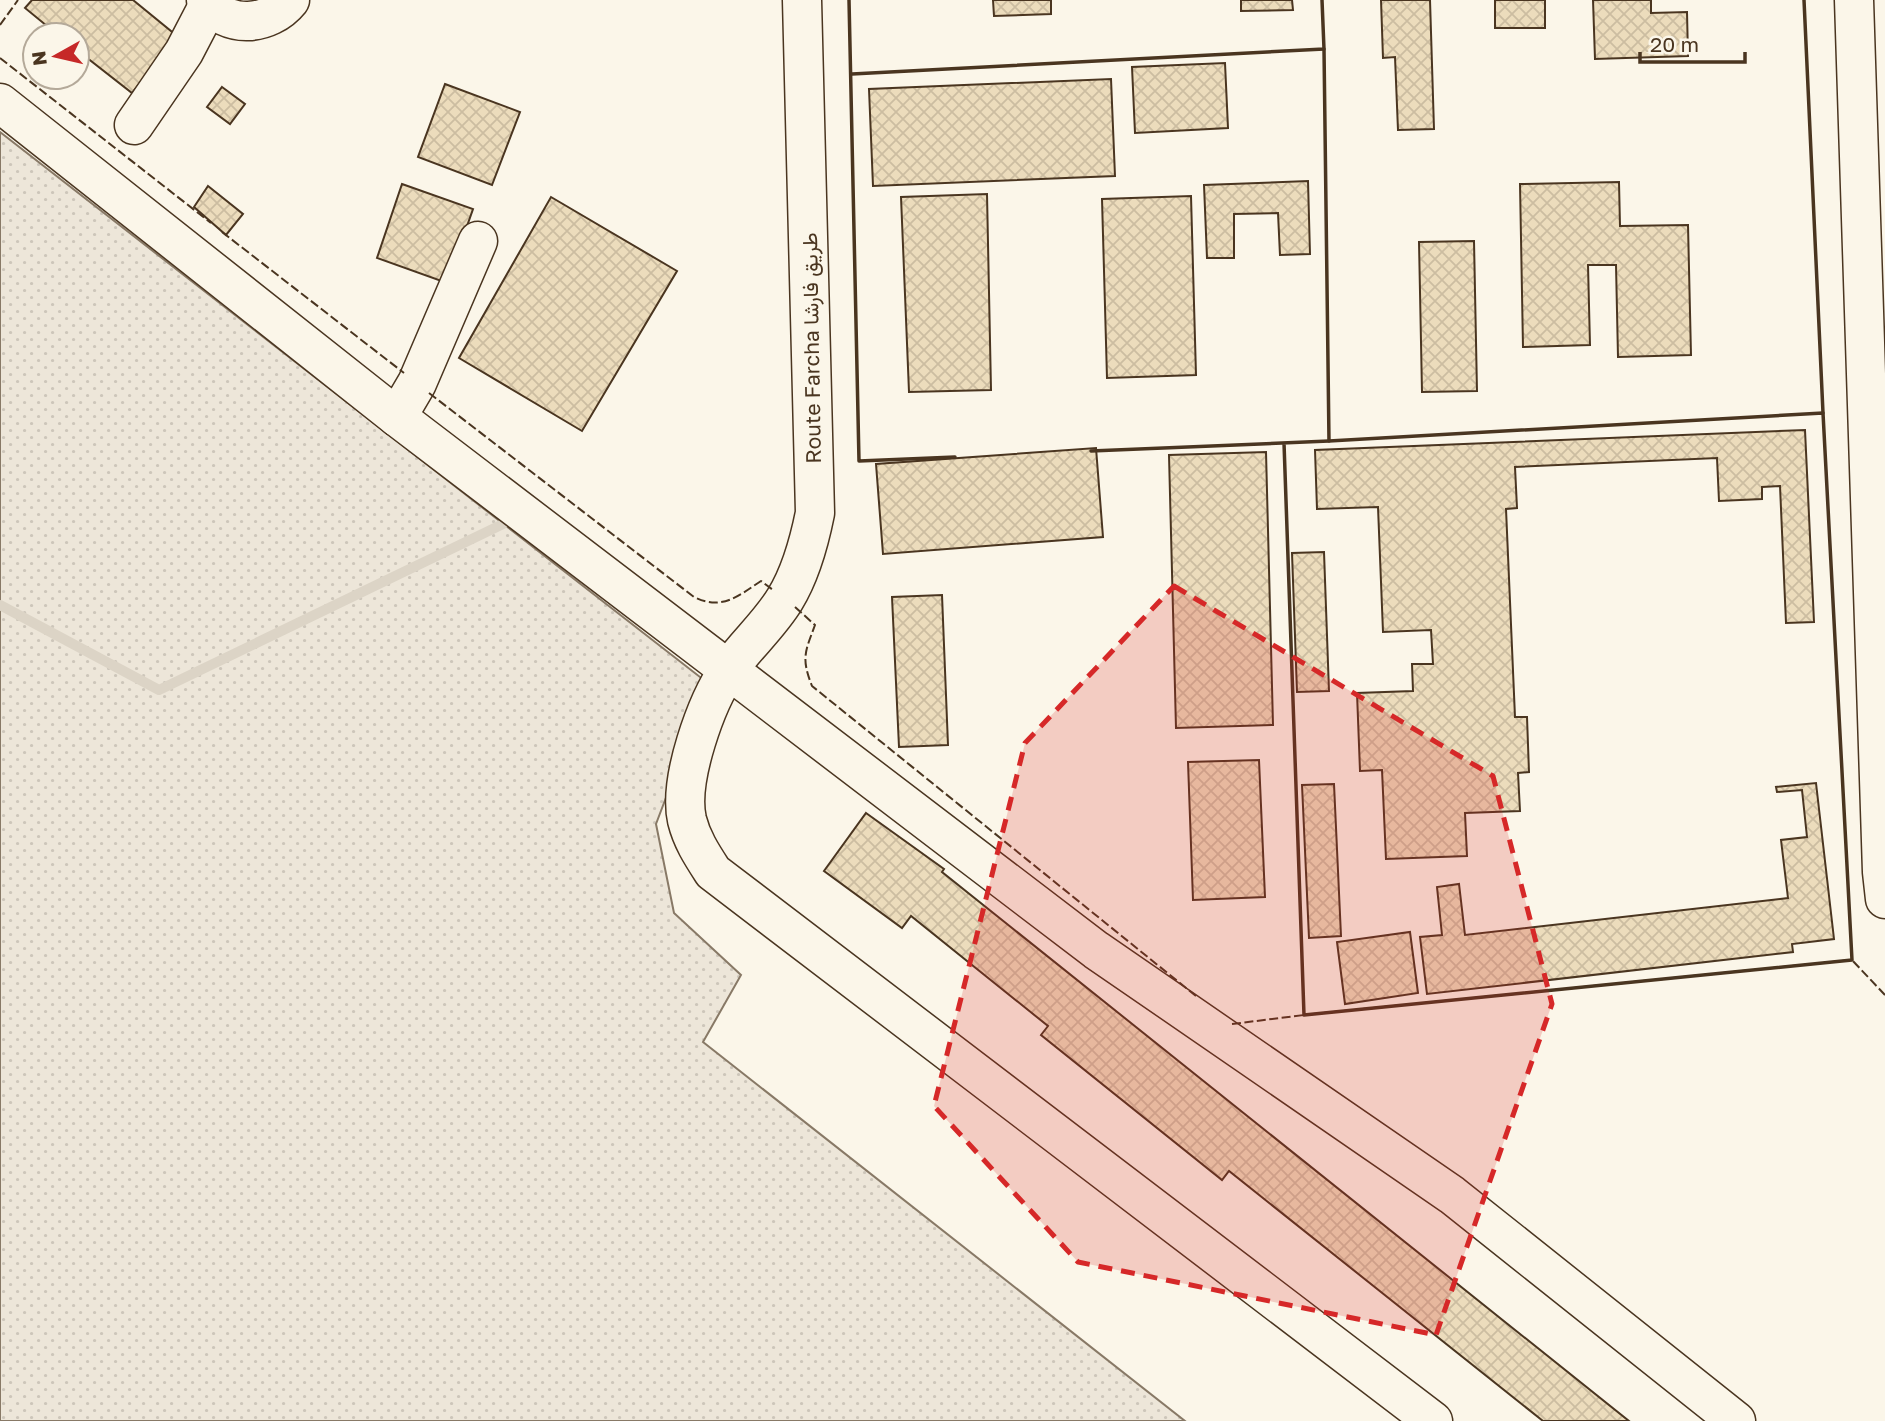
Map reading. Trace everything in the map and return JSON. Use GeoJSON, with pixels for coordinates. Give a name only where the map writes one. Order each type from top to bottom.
{"type":"FeatureCollection","features":[{"type":"Feature","properties":{"kind":"street"},"geometry":{"type":"LineString","coordinates":[[134,125],[184,52],[208,2],[223,15],[249,21],[275,14],[290,0]]}},
{"type":"Feature","properties":{"kind":"street","name":"Route Farcha طريق فارشا"},"geometry":{"type":"LineString","coordinates":[[802,0],[815,513],[803,560],[785,599],[728,670],[712,698],[700,728],[685,789],[687,819],[696,847],[713,872],[1433,1421]]}},
{"type":"Feature","properties":{"kind":"street"},"geometry":{"type":"LineString","coordinates":[[1854,0],[1885,899]]}},
{"type":"Feature","properties":{"kind":"street"},"geometry":{"type":"LineString","coordinates":[[0,103],[397,417],[1096,950],[1452,1195],[1736,1421]]}},
{"type":"Feature","properties":{"kind":"street"},"geometry":{"type":"LineString","coordinates":[[397,417],[417,383],[478,241]]}},
{"type":"Feature","properties":{"kind":"highlighted area"},"geometry":{"type":"Polygon","coordinates":[[[1174,586],[1493,776],[1552,1004],[1436,1335],[1078,1262],[934,1106],[1025,743],[1174,586]]]}},
{"type":"Feature","properties":{"kind":"shaded area"},"geometry":{"type":"Polygon","coordinates":[[[0,132],[709,684],[656,824],[674,913],[741,975],[703,1042],[1185,1421],[0,1421],[0,132]]]}},
{"type":"Feature","properties":{"kind":"building"},"geometry":{"type":"Polygon","coordinates":[[[32,0],[133,0],[177,36],[132,93],[91,61],[91,21],[41,21],[25,8],[32,0]]]}},
{"type":"Feature","properties":{"kind":"building"},"geometry":{"type":"Polygon","coordinates":[[[993,0],[1051,0],[1051,14],[994,16],[993,0]]]}},
{"type":"Feature","properties":{"kind":"building"},"geometry":{"type":"Polygon","coordinates":[[[1241,0],[1292,0],[1293,10],[1241,11],[1241,0]]]}},
{"type":"Feature","properties":{"kind":"building"},"geometry":{"type":"Polygon","coordinates":[[[1381,0],[1430,0],[1434,129],[1398,130],[1395,57],[1383,58],[1381,0]]]}},
{"type":"Feature","properties":{"kind":"building"},"geometry":{"type":"Polygon","coordinates":[[[1495,0],[1545,0],[1545,28],[1495,28],[1495,0]]]}},
{"type":"Feature","properties":{"kind":"building"},"geometry":{"type":"Polygon","coordinates":[[[1593,0],[1651,0],[1651,13],[1687,12],[1688,56],[1595,59],[1593,0]]]}},
{"type":"Feature","properties":{"kind":"building"},"geometry":{"type":"Polygon","coordinates":[[[1225,63],[1228,128],[1135,133],[1132,67],[1225,63]]]}},
{"type":"Feature","properties":{"kind":"building"},"geometry":{"type":"Polygon","coordinates":[[[1111,79],[1115,176],[873,186],[869,89],[1111,79]]]}},
{"type":"Feature","properties":{"kind":"building"},"geometry":{"type":"Polygon","coordinates":[[[445,84],[520,112],[492,185],[418,157],[445,84]]]}},
{"type":"Feature","properties":{"kind":"building"},"geometry":{"type":"Polygon","coordinates":[[[222,87],[245,104],[230,124],[207,107],[222,87]]]}},
{"type":"Feature","properties":{"kind":"building"},"geometry":{"type":"Polygon","coordinates":[[[1308,181],[1310,254],[1280,255],[1278,213],[1234,214],[1234,258],[1207,258],[1204,185],[1308,181]]]}},
{"type":"Feature","properties":{"kind":"building"},"geometry":{"type":"Polygon","coordinates":[[[1619,182],[1620,226],[1688,225],[1691,355],[1618,357],[1616,265],[1588,265],[1590,345],[1523,347],[1520,184],[1619,182]]]}},
{"type":"Feature","properties":{"kind":"building"},"geometry":{"type":"Polygon","coordinates":[[[402,184],[473,209],[447,283],[377,258],[402,184]]]}},
{"type":"Feature","properties":{"kind":"building"},"geometry":{"type":"Polygon","coordinates":[[[208,186],[243,214],[226,235],[194,207],[208,186]]]}},
{"type":"Feature","properties":{"kind":"building"},"geometry":{"type":"Polygon","coordinates":[[[987,194],[991,390],[909,392],[901,197],[987,194]]]}},
{"type":"Feature","properties":{"kind":"building"},"geometry":{"type":"Polygon","coordinates":[[[1191,196],[1196,375],[1107,378],[1102,199],[1191,196]]]}},
{"type":"Feature","properties":{"kind":"building"},"geometry":{"type":"Polygon","coordinates":[[[551,197],[677,271],[582,431],[459,358],[551,197]]]}},
{"type":"Feature","properties":{"kind":"building"},"geometry":{"type":"Polygon","coordinates":[[[1474,241],[1477,391],[1422,392],[1419,242],[1474,241]]]}},
{"type":"Feature","properties":{"kind":"building"},"geometry":{"type":"Polygon","coordinates":[[[1805,430],[1814,622],[1786,623],[1780,486],[1762,487],[1762,499],[1719,501],[1717,458],[1515,467],[1517,508],[1506,509],[1515,717],[1527,717],[1529,772],[1518,773],[1520,811],[1465,813],[1467,856],[1386,859],[1382,770],[1360,771],[1357,693],[1413,691],[1412,664],[1433,664],[1431,630],[1383,632],[1378,507],[1317,509],[1315,450],[1805,430]]]}},
{"type":"Feature","properties":{"kind":"building"},"geometry":{"type":"Polygon","coordinates":[[[1096,448],[1103,537],[883,554],[876,464],[1096,448]]]}},
{"type":"Feature","properties":{"kind":"building"},"geometry":{"type":"Polygon","coordinates":[[[1266,452],[1273,725],[1176,728],[1169,455],[1266,452]]]}},
{"type":"Feature","properties":{"kind":"building"},"geometry":{"type":"Polygon","coordinates":[[[1324,552],[1329,691],[1297,692],[1292,553],[1324,552]]]}},
{"type":"Feature","properties":{"kind":"building"},"geometry":{"type":"Polygon","coordinates":[[[942,595],[948,745],[899,747],[892,597],[942,595]]]}},
{"type":"Feature","properties":{"kind":"building"},"geometry":{"type":"Polygon","coordinates":[[[1259,760],[1265,897],[1193,900],[1188,762],[1259,760]]]}},
{"type":"Feature","properties":{"kind":"building"},"geometry":{"type":"Polygon","coordinates":[[[1816,783],[1834,939],[1792,944],[1793,952],[1427,994],[1420,937],[1442,935],[1437,887],[1459,884],[1465,935],[1788,898],[1781,840],[1807,837],[1802,790],[1777,792],[1776,787],[1816,783]]]}},
{"type":"Feature","properties":{"kind":"building"},"geometry":{"type":"Polygon","coordinates":[[[1334,784],[1341,936],[1309,938],[1302,785],[1334,784]]]}},
{"type":"Feature","properties":{"kind":"building"},"geometry":{"type":"Polygon","coordinates":[[[866,813],[944,869],[942,872],[1629,1421],[1543,1421],[1229,1171],[1222,1180],[1041,1035],[1048,1026],[911,916],[902,928],[824,871],[866,813]]]}},
{"type":"Feature","properties":{"kind":"building"},"geometry":{"type":"Polygon","coordinates":[[[1410,932],[1418,993],[1345,1004],[1337,942],[1410,932]]]}},
{"type":"Feature","properties":{"kind":"waterway"},"geometry":{"type":"LineString","coordinates":[[0,605],[159,690],[503,524]]}},
{"type":"Feature","properties":{"kind":"fence"},"geometry":{"type":"LineString","coordinates":[[0,25],[18,0]]}},
{"type":"Feature","properties":{"kind":"fence"},"geometry":{"type":"LineString","coordinates":[[0,58],[211,223]]}},
{"type":"Feature","properties":{"kind":"fence"},"geometry":{"type":"LineString","coordinates":[[222,232],[404,373]]}},
{"type":"Feature","properties":{"kind":"fence"},"geometry":{"type":"LineString","coordinates":[[429,393],[694,597],[713,603],[721,602],[737,596],[761,581],[773,590]]}},
{"type":"Feature","properties":{"kind":"fence"},"geometry":{"type":"LineString","coordinates":[[795,607],[815,625],[805,662],[812,686],[1196,996]]}},
{"type":"Feature","properties":{"kind":"fence"},"geometry":{"type":"LineString","coordinates":[[1232,1024],[1852,960],[1885,995]]}},
{"type":"Feature","properties":{"kind":"wall"},"geometry":{"type":"LineString","coordinates":[[849,0],[859,461],[955,457]]}},
{"type":"Feature","properties":{"kind":"wall"},"geometry":{"type":"LineString","coordinates":[[852,74],[1324,49],[1322,0]]}},
{"type":"Feature","properties":{"kind":"wall"},"geometry":{"type":"LineString","coordinates":[[1804,0],[1823,413]]}},
{"type":"Feature","properties":{"kind":"wall"},"geometry":{"type":"LineString","coordinates":[[1324,49],[1329,441]]}},
{"type":"Feature","properties":{"kind":"wall"},"geometry":{"type":"LineString","coordinates":[[1091,451],[1329,441],[1823,413],[1852,960],[1304,1015],[1284,443]]}}]}
